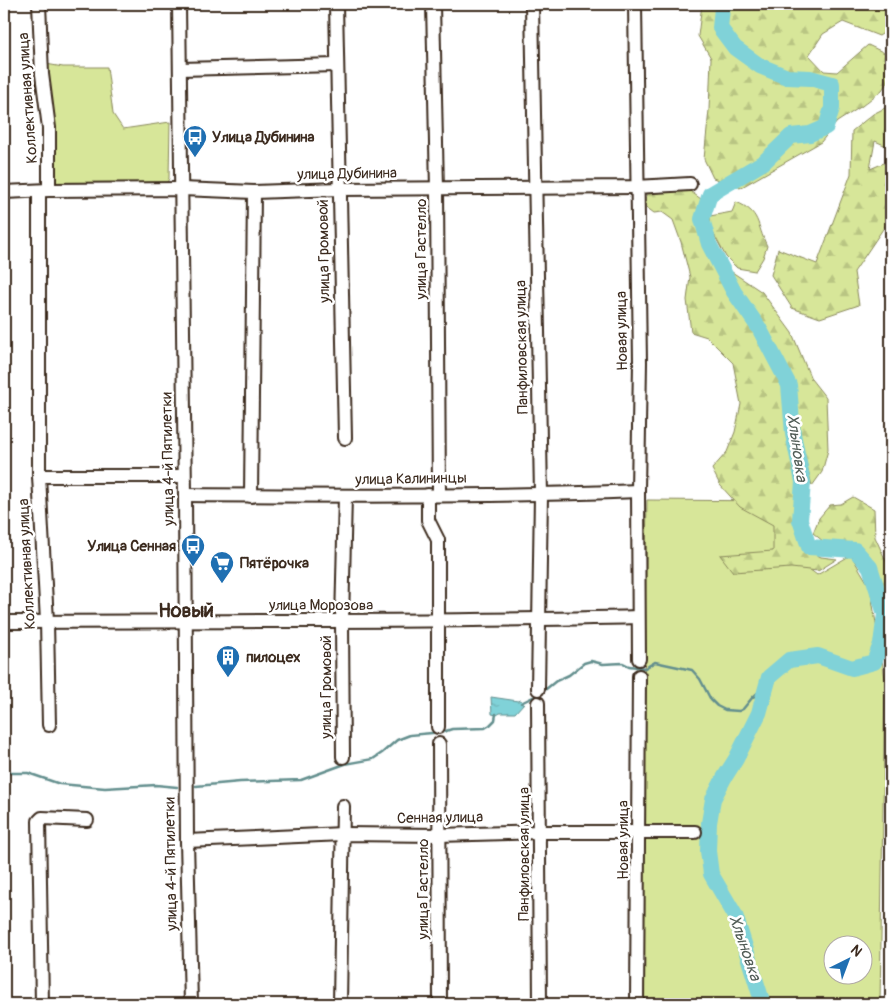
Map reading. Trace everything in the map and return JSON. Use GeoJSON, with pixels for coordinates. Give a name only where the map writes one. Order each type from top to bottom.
{"type":"FeatureCollection","features":[{"type":"Feature","properties":{"kind":"street","name":"Коллективная улица"},"geometry":{"type":"LineString","coordinates":[[39,4],[42,74],[50,128],[44,191],[39,476],[47,621],[49,725]]}},
{"type":"Feature","properties":{"kind":"street","name":"улица 4-й Пятилетки"},"geometry":{"type":"LineString","coordinates":[[179,4],[187,841],[191,1004]]}},
{"type":"Feature","properties":{"kind":"street","name":"улица Громовой"},"geometry":{"type":"LineString","coordinates":[[336,4],[345,438]]}},
{"type":"Feature","properties":{"kind":"street","name":"улица Гастелло"},"geometry":{"type":"LineString","coordinates":[[433,4],[438,189],[433,495],[428,520],[438,540],[438,727]]}},
{"type":"Feature","properties":{"kind":"street","name":"Панфиловская улица"},"geometry":{"type":"LineString","coordinates":[[532,4],[541,495],[538,689]]}},
{"type":"Feature","properties":{"kind":"street","name":"Новая улица"},"geometry":{"type":"LineString","coordinates":[[635,4],[636,187],[640,362],[638,491],[639,659]]}},
{"type":"Feature","properties":{"kind":"street"},"geometry":{"type":"LineString","coordinates":[[180,69],[336,65]]}},
{"type":"Feature","properties":{"kind":"street","name":"улица Дубинина"},"geometry":{"type":"LineString","coordinates":[[4,192],[182,189],[254,192],[339,189],[636,187],[690,184]]}},
{"type":"Feature","properties":{"kind":"street"},"geometry":{"type":"LineString","coordinates":[[251,496],[254,192]]}},
{"type":"Feature","properties":{"kind":"street"},"geometry":{"type":"LineString","coordinates":[[39,476],[184,476]]}},
{"type":"Feature","properties":{"kind":"street","name":"улица Калининцы"},"geometry":{"type":"LineString","coordinates":[[185,495],[541,495],[638,491]]}},
{"type":"Feature","properties":{"kind":"street","name":"улица Громовой"},"geometry":{"type":"LineString","coordinates":[[343,757],[342,622],[345,496]]}},
{"type":"Feature","properties":{"kind":"street","name":"улица Морозова"},"geometry":{"type":"LineString","coordinates":[[4,622],[185,620],[342,622],[638,617]]}},
{"type":"Feature","properties":{"kind":"street","name":"Новая улица"},"geometry":{"type":"LineString","coordinates":[[637,1004],[639,676]]}},
{"type":"Feature","properties":{"kind":"street","name":"Панфиловская улица"},"geometry":{"type":"LineString","coordinates":[[538,703],[540,1004]]}},
{"type":"Feature","properties":{"kind":"street","name":"улица Гастелло"},"geometry":{"type":"LineString","coordinates":[[438,744],[440,1004]]}},
{"type":"Feature","properties":{"kind":"street"},"geometry":{"type":"LineString","coordinates":[[340,1004],[343,806]]}},
{"type":"Feature","properties":{"kind":"street"},"geometry":{"type":"LineString","coordinates":[[42,1004],[39,821],[42,818],[87,820]]}},
{"type":"Feature","properties":{"kind":"street","name":"Сенная улица"},"geometry":{"type":"LineString","coordinates":[[187,841],[343,834],[439,835],[540,832],[694,832]]}},
{"type":"Feature","properties":{"kind":"green space"},"geometry":{"type":"Polygon","coordinates":[[[702,4],[891,4],[891,28],[879,36],[843,22],[823,34],[809,55],[824,71],[837,72],[868,45],[889,55],[891,77],[882,90],[837,122],[821,142],[740,188],[713,178],[704,159],[709,110],[711,58],[698,36],[702,4]]]}},
{"type":"Feature","properties":{"kind":"green space"},"geometry":{"type":"Polygon","coordinates":[[[46,64],[63,67],[107,67],[113,114],[123,129],[170,122],[169,178],[167,183],[57,185],[55,183],[46,64]]]}},
{"type":"Feature","properties":{"kind":"green space"},"geometry":{"type":"Polygon","coordinates":[[[891,105],[891,148],[875,141],[870,169],[884,163],[891,170],[891,217],[854,272],[859,305],[820,318],[792,308],[771,275],[778,249],[817,264],[851,174],[852,131],[873,114],[891,105]]]}},
{"type":"Feature","properties":{"kind":"green space"},"geometry":{"type":"Polygon","coordinates":[[[652,189],[687,189],[701,199],[700,210],[703,236],[717,269],[739,311],[758,336],[779,377],[787,397],[791,453],[800,484],[796,518],[807,550],[821,557],[837,559],[818,571],[791,568],[733,572],[720,555],[773,551],[773,525],[740,507],[720,485],[712,469],[727,452],[735,432],[741,404],[733,363],[707,337],[691,332],[687,300],[690,277],[681,242],[673,220],[662,212],[654,213],[646,207],[646,197],[652,189]]]}},
{"type":"Feature","properties":{"kind":"green space"},"geometry":{"type":"Polygon","coordinates":[[[736,202],[750,210],[754,215],[767,246],[763,258],[755,271],[737,268],[726,257],[710,227],[710,216],[732,212],[736,202]]]}},
{"type":"Feature","properties":{"kind":"green space"},"geometry":{"type":"Polygon","coordinates":[[[732,272],[762,292],[792,333],[811,379],[826,398],[828,450],[822,472],[812,486],[798,429],[794,384],[760,322],[734,285],[732,272]]]}},
{"type":"Feature","properties":{"kind":"green space"},"geometry":{"type":"Polygon","coordinates":[[[853,497],[874,509],[875,537],[891,572],[891,626],[888,630],[888,605],[873,565],[856,545],[824,542],[813,533],[819,518],[830,505],[841,504],[853,497]]]}},
{"type":"Feature","properties":{"kind":"green space"},"geometry":{"type":"Polygon","coordinates":[[[647,500],[782,501],[777,545],[817,575],[851,555],[870,587],[885,678],[880,1004],[639,1004],[647,500]]]}},
{"type":"Feature","properties":{"kind":"water"},"geometry":{"type":"Polygon","coordinates":[[[491,697],[521,700],[524,703],[515,713],[500,713],[497,715],[492,714],[491,697]]]}},
{"type":"Feature","properties":{"kind":"waterway","name":"Хлыновка"},"geometry":{"type":"LineString","coordinates":[[725,4],[722,8],[720,28],[735,48],[760,66],[787,77],[810,78],[832,84],[832,108],[826,127],[810,134],[791,136],[764,162],[710,194],[702,219],[709,244],[734,292],[759,328],[789,385],[793,434],[803,482],[800,520],[809,547],[855,550],[870,567],[885,614],[881,644],[874,662],[852,668],[818,656],[789,660],[769,677],[759,713],[713,799],[709,823],[708,851],[711,874],[735,915],[763,1004]]}},
{"type":"Feature","properties":{"kind":"waterway"},"geometry":{"type":"LineString","coordinates":[[521,703],[541,693],[584,663],[591,661],[603,664],[623,663],[629,666],[645,668],[655,662],[692,670],[700,679],[711,700],[725,710],[739,711],[743,709],[764,687]]}},
{"type":"Feature","properties":{"kind":"waterway"},"geometry":{"type":"LineString","coordinates":[[196,786],[301,780],[345,764],[373,759],[397,740],[410,735],[443,732],[452,729],[485,728],[495,720],[496,714]]}},
{"type":"Feature","properties":{"kind":"waterway"},"geometry":{"type":"LineString","coordinates":[[4,773],[28,773],[60,784],[105,788],[156,785],[177,787]]}},
{"type":"Feature","properties":{"kind":"place","name":"Улица Дубинина"},"geometry":{"type":"Point","coordinates":[195,158]}},
{"type":"Feature","properties":{"kind":"place","name":"Улица Сенная"},"geometry":{"type":"Point","coordinates":[193,567]}},
{"type":"Feature","properties":{"kind":"place","name":"Пятёрочка"},"geometry":{"type":"Point","coordinates":[222,584]}},
{"type":"Feature","properties":{"kind":"place","name":"пилоцех"},"geometry":{"type":"Point","coordinates":[228,678]}},
{"type":"Feature","properties":{"kind":"district","name":"Новый"},"geometry":{"type":"Point","coordinates":[186,610]}}]}
